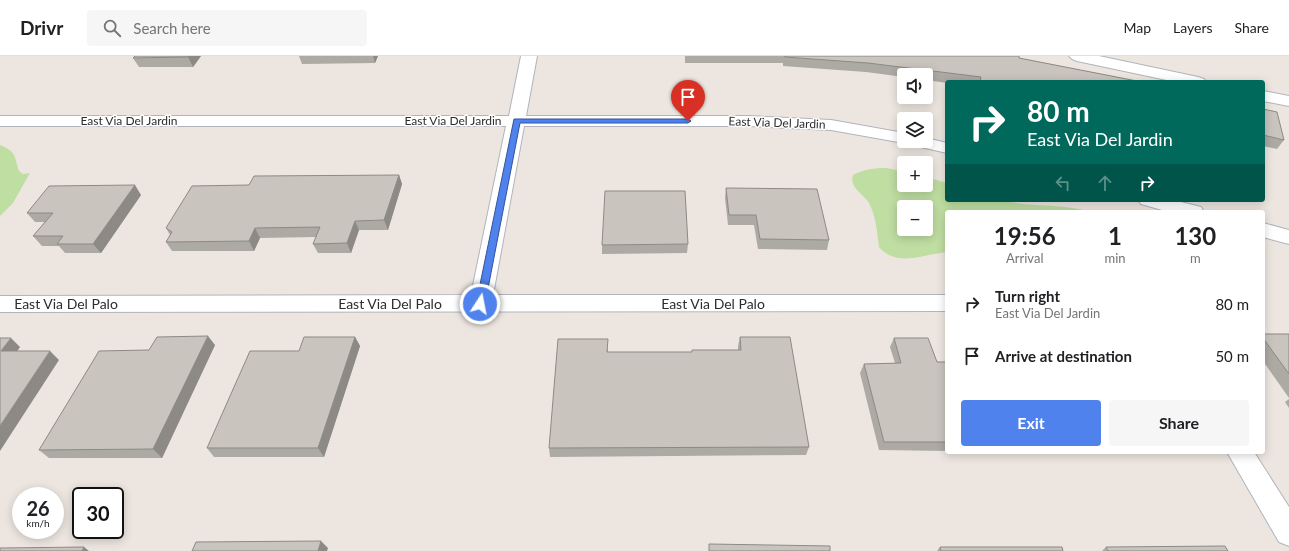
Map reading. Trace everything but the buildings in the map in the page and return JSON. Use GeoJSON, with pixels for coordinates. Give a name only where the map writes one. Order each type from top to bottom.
{"type":"FeatureCollection","features":[{"type":"Feature","properties":{"kind":"street"},"geometry":{"type":"LineString","coordinates":[[480,304],[529,56]]}},
{"type":"Feature","properties":{"kind":"street"},"geometry":{"type":"LineString","coordinates":[[1077,56],[1189,80]]}},
{"type":"Feature","properties":{"kind":"street"},"geometry":{"type":"LineString","coordinates":[[1265,96],[1289,102]]}},
{"type":"Feature","properties":{"kind":"street","name":"East Via Del Jardin"},"geometry":{"type":"LineString","coordinates":[[0,121],[748,121],[831,125],[897,137]]}},
{"type":"Feature","properties":{"kind":"street"},"geometry":{"type":"LineString","coordinates":[[933,145],[945,148]]}},
{"type":"Feature","properties":{"kind":"street"},"geometry":{"type":"LineString","coordinates":[[1156,202],[1186,210]]}},
{"type":"Feature","properties":{"kind":"street"},"geometry":{"type":"LineString","coordinates":[[1265,231],[1289,237]]}},
{"type":"Feature","properties":{"kind":"street","name":"East Via Del Palo"},"geometry":{"type":"LineString","coordinates":[[0,304],[945,303]]}},
{"type":"Feature","properties":{"kind":"street"},"geometry":{"type":"LineString","coordinates":[[1241,454],[1289,532]]}},
{"type":"Feature","properties":{"kind":"green space"},"geometry":{"type":"Polygon","coordinates":[[[0,145],[12,152],[19,171],[23,174],[30,173],[13,203],[0,216],[0,145]]]}},
{"type":"Feature","properties":{"kind":"green space"},"geometry":{"type":"Polygon","coordinates":[[[887,168],[897,170],[897,192],[933,192],[933,179],[945,182],[945,202],[1013,202],[1069,207],[1085,210],[945,210],[945,252],[911,258],[894,257],[879,247],[876,224],[869,203],[857,190],[853,183],[853,175],[861,171],[887,168]]]}},
{"type":"Feature","properties":{"kind":"route"},"geometry":{"type":"LineString","coordinates":[[480,304],[516,121],[688,121]]}}]}
